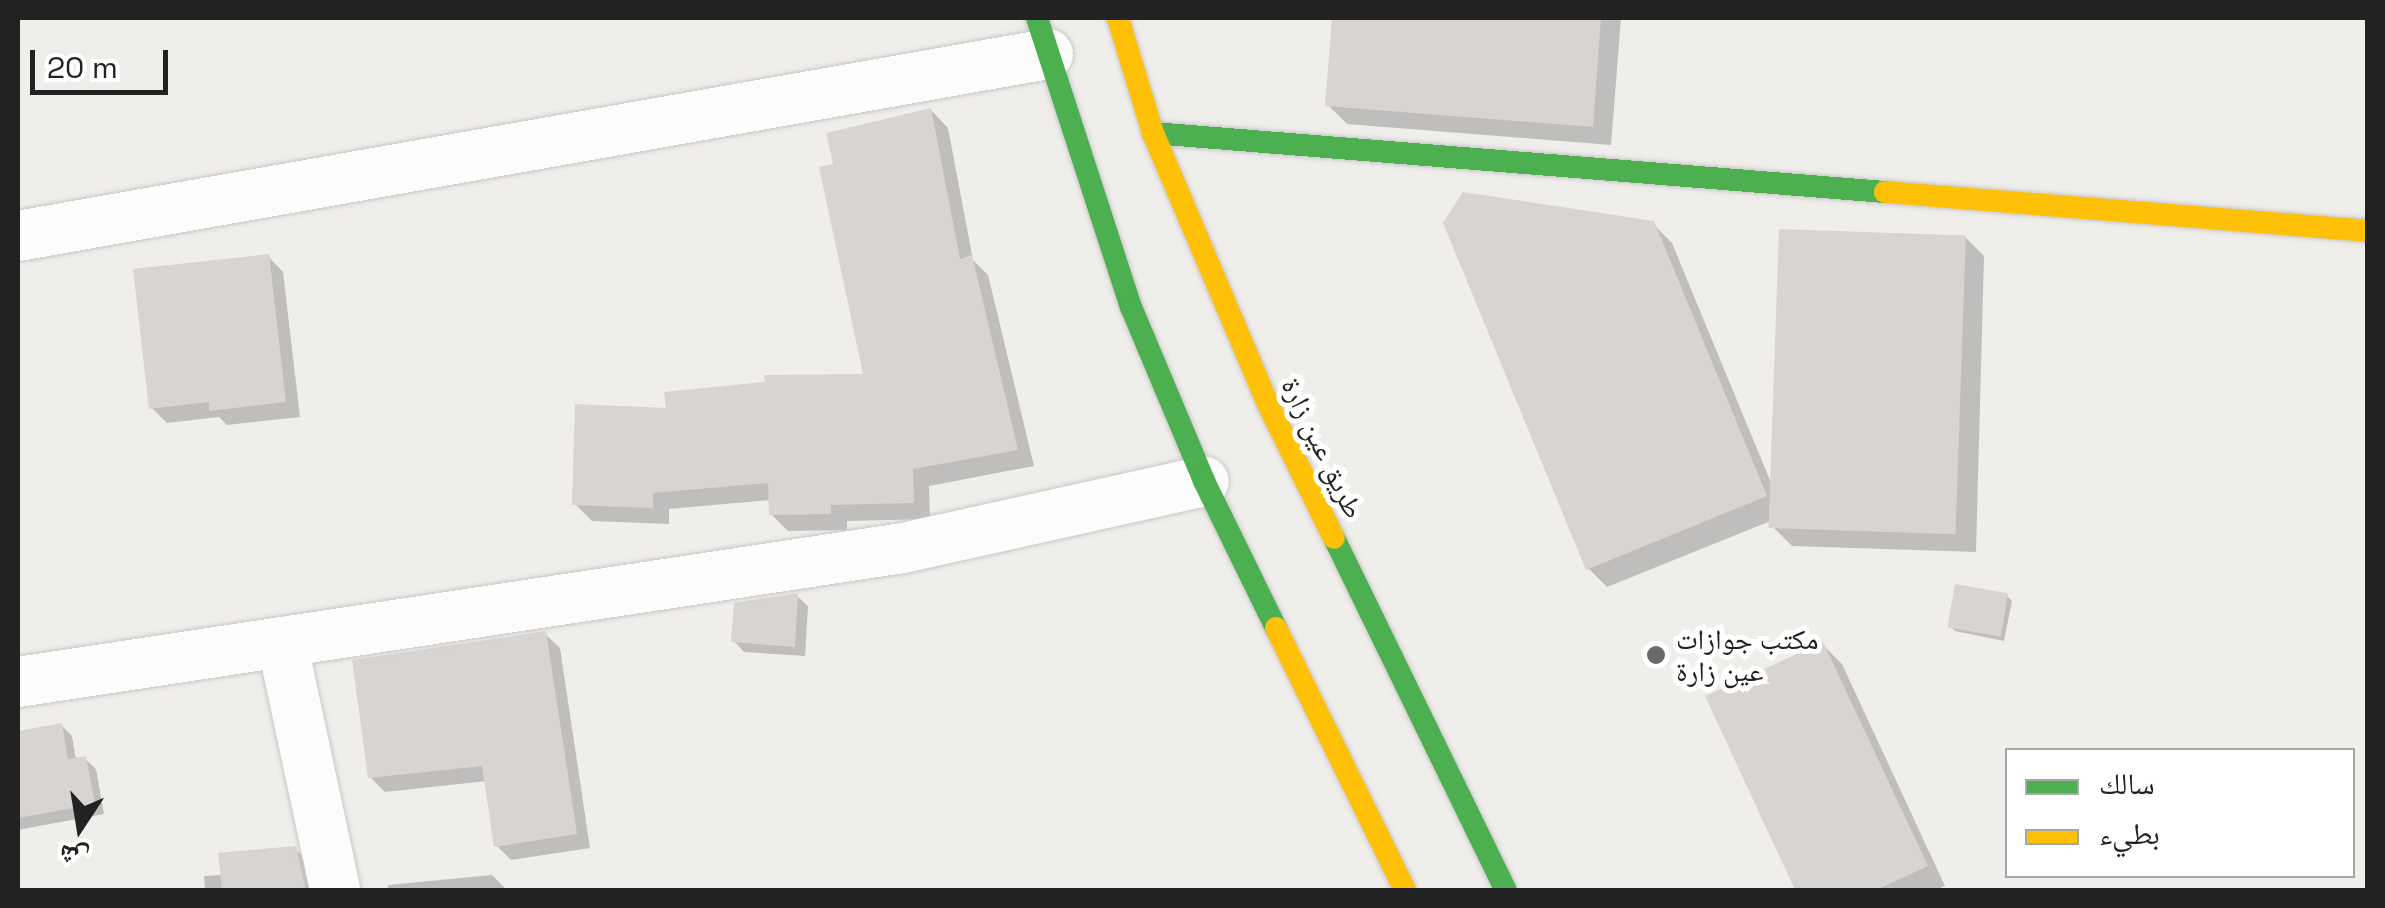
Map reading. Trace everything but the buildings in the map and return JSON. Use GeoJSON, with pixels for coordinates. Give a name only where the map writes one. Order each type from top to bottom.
{"type":"FeatureCollection","features":[{"type":"Feature","properties":{"kind":"main road","name":"طريق عين زارة"},"geometry":{"type":"LineString","coordinates":[[1118,18],[1153,133],[1268,404],[1506,890]]}},
{"type":"Feature","properties":{"kind":"main road"},"geometry":{"type":"LineString","coordinates":[[1043,36],[1131,307],[1204,481],[1406,890]]}},
{"type":"Feature","properties":{"kind":"main road"},"geometry":{"type":"LineString","coordinates":[[1153,133],[2368,231]]}},
{"type":"Feature","properties":{"kind":"street"},"geometry":{"type":"LineString","coordinates":[[18,236],[1043,36]]}},
{"type":"Feature","properties":{"kind":"street"},"geometry":{"type":"LineString","coordinates":[[18,682],[903,548],[1204,481]]}},
{"type":"Feature","properties":{"kind":"street"},"geometry":{"type":"LineString","coordinates":[[282,642],[334,890]]}},
{"type":"Feature","properties":{"kind":"traffic: fast"},"geometry":{"type":"LineString","coordinates":[[1037,18],[1131,307],[1204,481],[1276,628]]}},
{"type":"Feature","properties":{"kind":"traffic: fast"},"geometry":{"type":"LineString","coordinates":[[1153,133],[1885,192]]}},
{"type":"Feature","properties":{"kind":"traffic: fast"},"geometry":{"type":"LineString","coordinates":[[1334,538],[1506,890]]}},
{"type":"Feature","properties":{"kind":"traffic: slow"},"geometry":{"type":"LineString","coordinates":[[1118,18],[1153,133],[1268,404],[1334,538]]}},
{"type":"Feature","properties":{"kind":"traffic: slow"},"geometry":{"type":"LineString","coordinates":[[1885,192],[2368,231]]}},
{"type":"Feature","properties":{"kind":"traffic: slow"},"geometry":{"type":"LineString","coordinates":[[1276,628],[1405,890]]}},
{"type":"Feature","properties":{"kind":"place","name":"مكتب جوازات عين زارة"},"geometry":{"type":"Point","coordinates":[1656,655]}}]}
